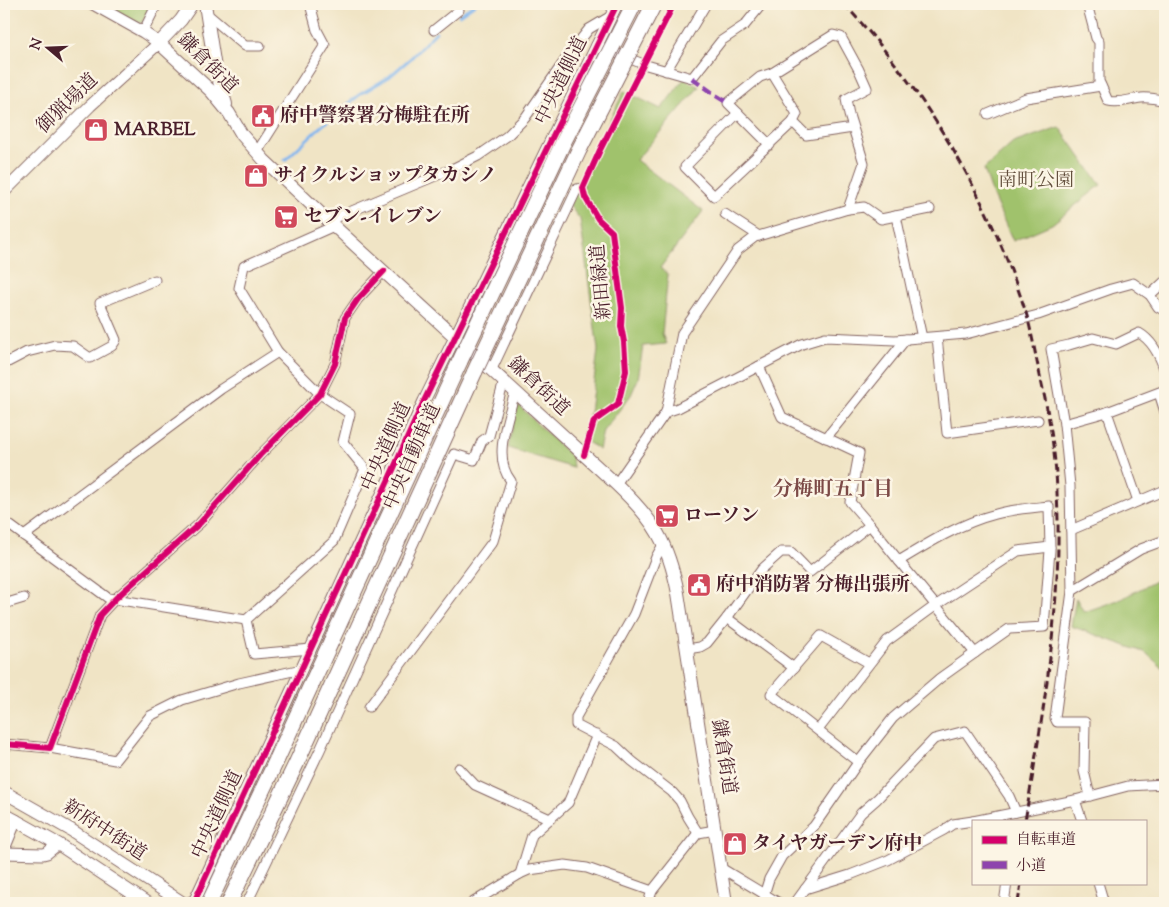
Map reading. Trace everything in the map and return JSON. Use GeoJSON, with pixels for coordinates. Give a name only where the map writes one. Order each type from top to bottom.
{"type":"FeatureCollection","features":[{"type":"Feature","properties":{"kind":"highway","name":"中央自動車道"},"geometry":{"type":"LineString","coordinates":[[209,903],[464,352],[563,143],[634,4]]}},
{"type":"Feature","properties":{"kind":"highway","name":"中央自動車道"},"geometry":{"type":"LineString","coordinates":[[229,903],[296,764],[470,380],[575,159],[654,4]]}},
{"type":"Feature","properties":{"kind":"main road","name":"鎌倉街道"},"geometry":{"type":"LineString","coordinates":[[192,4],[159,43],[211,92],[229,113],[242,135],[257,152],[331,223],[616,484],[647,516],[664,543],[672,564],[687,650],[726,903]]}},
{"type":"Feature","properties":{"kind":"main road"},"geometry":{"type":"LineString","coordinates":[[205,8],[215,68],[229,113]]}},
{"type":"Feature","properties":{"kind":"main road","name":"新府中街道"},"geometry":{"type":"LineString","coordinates":[[4,792],[71,830],[183,903]]}},
{"type":"Feature","properties":{"kind":"main road","name":"新府中街道"},"geometry":{"type":"LineString","coordinates":[[4,814],[58,844],[147,903]]}},
{"type":"Feature","properties":{"kind":"street"},"geometry":{"type":"LineString","coordinates":[[93,4],[159,43]]}},
{"type":"Feature","properties":{"kind":"street"},"geometry":{"type":"LineString","coordinates":[[143,32],[157,4]]}},
{"type":"Feature","properties":{"kind":"street"},"geometry":{"type":"LineString","coordinates":[[257,152],[325,45],[317,30],[310,4]]}},
{"type":"Feature","properties":{"kind":"street","name":"中央道側道"},"geometry":{"type":"LineString","coordinates":[[189,903],[195,900],[199,892],[455,336],[617,4]]}},
{"type":"Feature","properties":{"kind":"street"},"geometry":{"type":"LineString","coordinates":[[666,71],[706,4]]}},
{"type":"Feature","properties":{"kind":"street"},"geometry":{"type":"LineString","coordinates":[[596,45],[666,71],[692,78],[721,41],[745,25],[762,4]]}},
{"type":"Feature","properties":{"kind":"street"},"geometry":{"type":"LineString","coordinates":[[1087,4],[1096,38],[1099,42],[1099,81],[1108,101],[1116,103],[1140,98],[1165,101]]}},
{"type":"Feature","properties":{"kind":"street"},"geometry":{"type":"LineString","coordinates":[[205,8],[245,46],[260,46]]}},
{"type":"Feature","properties":{"kind":"street"},"geometry":{"type":"LineString","coordinates":[[434,30],[459,10]]}},
{"type":"Feature","properties":{"kind":"street"},"geometry":{"type":"LineString","coordinates":[[246,620],[334,540],[365,469],[343,442],[350,414],[320,394],[278,352],[240,288],[244,266],[331,223],[478,156],[507,136],[525,118],[589,29],[611,16]]}},
{"type":"Feature","properties":{"kind":"street"},"geometry":{"type":"LineString","coordinates":[[770,145],[728,103],[760,77],[772,73],[833,35],[840,37],[867,88],[846,98],[864,162],[848,209]]}},
{"type":"Feature","properties":{"kind":"street","name":"御猟場道"},"geometry":{"type":"LineString","coordinates":[[4,192],[90,106],[159,43]]}},
{"type":"Feature","properties":{"kind":"street"},"geometry":{"type":"LineString","coordinates":[[738,113],[685,167],[714,196],[794,122],[797,114],[772,73]]}},
{"type":"Feature","properties":{"kind":"street"},"geometry":{"type":"LineString","coordinates":[[988,114],[1026,98],[1101,86]]}},
{"type":"Feature","properties":{"kind":"street"},"geometry":{"type":"LineString","coordinates":[[794,122],[806,135],[853,128]]}},
{"type":"Feature","properties":{"kind":"street"},"geometry":{"type":"LineString","coordinates":[[492,370],[577,189],[583,188]]}},
{"type":"Feature","properties":{"kind":"street"},"geometry":{"type":"LineString","coordinates":[[616,484],[666,412],[682,333],[738,250],[759,236],[848,209],[864,207],[881,219],[930,209]]}},
{"type":"Feature","properties":{"kind":"street"},"geometry":{"type":"LineString","coordinates":[[725,214],[759,236]]}},
{"type":"Feature","properties":{"kind":"street"},"geometry":{"type":"LineString","coordinates":[[896,216],[922,338]]}},
{"type":"Feature","properties":{"kind":"street"},"geometry":{"type":"LineString","coordinates":[[50,748],[100,615],[114,600],[200,523],[260,455],[320,394],[335,364],[345,318],[358,299],[384,271]]}},
{"type":"Feature","properties":{"kind":"street"},"geometry":{"type":"LineString","coordinates":[[4,364],[27,352],[55,345],[72,346],[90,358],[112,346],[116,340],[100,303],[155,280]]}},
{"type":"Feature","properties":{"kind":"street"},"geometry":{"type":"LineString","coordinates":[[1150,295],[1165,281]]}},
{"type":"Feature","properties":{"kind":"street"},"geometry":{"type":"LineString","coordinates":[[666,412],[678,408],[802,344],[825,337],[906,339],[966,334],[1032,317],[1133,283],[1150,295],[1158,307],[1165,311]]}},
{"type":"Feature","properties":{"kind":"street"},"geometry":{"type":"LineString","coordinates":[[1090,796],[1084,771],[1085,722],[1057,722],[1055,718],[1072,590],[1070,486],[1064,424],[1051,349],[1092,338],[1116,344],[1139,333],[1148,337],[1161,358],[1165,371]]}},
{"type":"Feature","properties":{"kind":"street"},"geometry":{"type":"LineString","coordinates":[[937,337],[947,433],[1038,420]]}},
{"type":"Feature","properties":{"kind":"street"},"geometry":{"type":"LineString","coordinates":[[826,438],[906,339]]}},
{"type":"Feature","properties":{"kind":"street"},"geometry":{"type":"LineString","coordinates":[[24,536],[221,389],[278,352]]}},
{"type":"Feature","properties":{"kind":"street"},"geometry":{"type":"LineString","coordinates":[[760,366],[782,417],[859,453],[850,502],[975,653]]}},
{"type":"Feature","properties":{"kind":"street"},"geometry":{"type":"LineString","coordinates":[[247,903],[320,750],[334,715],[454,454],[474,460],[482,441],[489,436],[504,381]]}},
{"type":"Feature","properties":{"kind":"street"},"geometry":{"type":"LineString","coordinates":[[369,707],[493,541],[511,481],[506,475],[502,462],[504,436],[515,392]]}},
{"type":"Feature","properties":{"kind":"street"},"geometry":{"type":"LineString","coordinates":[[1064,424],[1107,412],[1162,392],[1165,412]]}},
{"type":"Feature","properties":{"kind":"street"},"geometry":{"type":"LineString","coordinates":[[1107,412],[1138,501]]}},
{"type":"Feature","properties":{"kind":"street"},"geometry":{"type":"LineString","coordinates":[[1070,530],[1165,490]]}},
{"type":"Feature","properties":{"kind":"street"},"geometry":{"type":"LineString","coordinates":[[764,895],[769,878],[782,856],[814,826],[858,762],[893,718],[940,678],[1009,629],[1044,627],[1050,547],[1049,506],[994,514],[947,532],[899,561]]}},
{"type":"Feature","properties":{"kind":"street"},"geometry":{"type":"LineString","coordinates":[[4,521],[108,598],[246,620]]}},
{"type":"Feature","properties":{"kind":"street"},"geometry":{"type":"LineString","coordinates":[[687,650],[707,643],[728,618],[762,569],[781,552],[791,552],[810,572],[870,526]]}},
{"type":"Feature","properties":{"kind":"street"},"geometry":{"type":"LineString","coordinates":[[1072,590],[1141,549],[1165,540]]}},
{"type":"Feature","properties":{"kind":"street"},"geometry":{"type":"LineString","coordinates":[[664,543],[656,557],[634,614],[576,718],[576,725],[616,746],[632,762],[676,796],[698,833]]}},
{"type":"Feature","properties":{"kind":"street"},"geometry":{"type":"LineString","coordinates":[[818,730],[887,641],[935,606],[1018,551],[1050,547]]}},
{"type":"Feature","properties":{"kind":"street"},"geometry":{"type":"LineString","coordinates":[[4,604],[24,598]]}},
{"type":"Feature","properties":{"kind":"street"},"geometry":{"type":"LineString","coordinates":[[728,618],[794,668]]}},
{"type":"Feature","properties":{"kind":"street"},"geometry":{"type":"LineString","coordinates":[[246,620],[254,654],[311,649]]}},
{"type":"Feature","properties":{"kind":"street"},"geometry":{"type":"LineString","coordinates":[[858,762],[770,694],[822,636],[869,663]]}},
{"type":"Feature","properties":{"kind":"street"},"geometry":{"type":"LineString","coordinates":[[4,744],[50,748],[115,760],[150,716],[182,700],[239,683],[302,670]]}},
{"type":"Feature","properties":{"kind":"street"},"geometry":{"type":"LineString","coordinates":[[794,903],[860,813],[877,799],[934,739],[965,731],[1009,796],[1017,815]]}},
{"type":"Feature","properties":{"kind":"street"},"geometry":{"type":"LineString","coordinates":[[520,874],[532,835],[568,803],[597,735]]}},
{"type":"Feature","properties":{"kind":"street"},"geometry":{"type":"LineString","coordinates":[[459,768],[474,785],[550,819]]}},
{"type":"Feature","properties":{"kind":"street"},"geometry":{"type":"LineString","coordinates":[[980,820],[1017,815],[1128,786],[1165,784]]}},
{"type":"Feature","properties":{"kind":"street"},"geometry":{"type":"LineString","coordinates":[[1075,800],[1082,820]]}},
{"type":"Feature","properties":{"kind":"street"},"geometry":{"type":"LineString","coordinates":[[4,849],[16,820]]}},
{"type":"Feature","properties":{"kind":"street"},"geometry":{"type":"LineString","coordinates":[[805,889],[850,875],[888,860],[953,824],[972,821]]}},
{"type":"Feature","properties":{"kind":"street"},"geometry":{"type":"LineString","coordinates":[[648,903],[652,891],[698,833],[715,830]]}},
{"type":"Feature","properties":{"kind":"street"},"geometry":{"type":"LineString","coordinates":[[4,853],[43,854],[58,844]]}},
{"type":"Feature","properties":{"kind":"street"},"geometry":{"type":"LineString","coordinates":[[472,903],[529,870],[566,865],[587,868],[652,891]]}},
{"type":"Feature","properties":{"kind":"street"},"geometry":{"type":"LineString","coordinates":[[721,868],[779,903]]}},
{"type":"Feature","properties":{"kind":"street"},"geometry":{"type":"LineString","coordinates":[[1004,903],[1007,884]]}},
{"type":"Feature","properties":{"kind":"street"},"geometry":{"type":"LineString","coordinates":[[1098,884],[1104,903]]}},
{"type":"Feature","properties":{"kind":"green space"},"geometry":{"type":"Polygon","coordinates":[[[104,4],[151,4],[142,23],[133,22],[104,4]]]}},
{"type":"Feature","properties":{"kind":"green space"},"geometry":{"type":"Polygon","coordinates":[[[684,79],[699,87],[636,160],[703,211],[660,268],[668,274],[662,334],[666,344],[643,346],[638,379],[631,395],[603,431],[599,450],[582,438],[590,412],[598,350],[580,219],[569,205],[624,91],[661,109],[684,79]]]}},
{"type":"Feature","properties":{"kind":"green space","name":"南町公園"},"geometry":{"type":"Polygon","coordinates":[[[1059,127],[1101,185],[1052,224],[1013,241],[993,196],[984,169],[1013,143],[1059,127]]]}},
{"type":"Feature","properties":{"kind":"green space"},"geometry":{"type":"Polygon","coordinates":[[[519,405],[572,457],[573,468],[508,448],[519,405]]]}},
{"type":"Feature","properties":{"kind":"green space"},"geometry":{"type":"Polygon","coordinates":[[[1165,576],[1165,670],[1146,653],[1071,626],[1076,598],[1084,612],[1121,599],[1165,576]]]}},
{"type":"Feature","properties":{"kind":"waterway"},"geometry":{"type":"LineString","coordinates":[[459,15],[475,4]]}},
{"type":"Feature","properties":{"kind":"waterway"},"geometry":{"type":"LineString","coordinates":[[285,160],[318,129],[359,95],[389,77],[436,32]]}},
{"type":"Feature","properties":{"kind":"railway"},"geometry":{"type":"LineString","coordinates":[[844,4],[902,73],[953,149],[975,189],[994,230],[1027,316],[1053,447],[1058,534],[1057,575],[1050,658],[1025,820]]}},
{"type":"Feature","properties":{"kind":"railway"},"geometry":{"type":"LineString","coordinates":[[1018,903],[1021,884]]}},
{"type":"Feature","properties":{"kind":"marked path"},"geometry":{"type":"LineString","coordinates":[[692,78],[728,103]]}},
{"type":"Feature","properties":{"kind":"cycle path"},"geometry":{"type":"LineString","coordinates":[[189,903],[195,900],[424,401],[617,4]]}},
{"type":"Feature","properties":{"kind":"cycle path","name":"新田緑道"},"geometry":{"type":"LineString","coordinates":[[584,455],[594,421],[618,404],[626,371],[621,326],[622,308],[612,232],[598,219],[585,197],[583,188],[600,150],[674,4]]}},
{"type":"Feature","properties":{"kind":"cycle path"},"geometry":{"type":"LineString","coordinates":[[4,744],[50,748],[100,615],[116,598],[200,523],[260,455],[320,394],[335,364],[345,318],[358,299],[384,271]]}},
{"type":"Feature","properties":{"kind":"place","name":"府中警察署分梅駐在所"},"geometry":{"type":"Point","coordinates":[263,116]}},
{"type":"Feature","properties":{"kind":"place","name":"MARBEL"},"geometry":{"type":"Point","coordinates":[96,130]}},
{"type":"Feature","properties":{"kind":"place","name":"サイクルショップタカシノ"},"geometry":{"type":"Point","coordinates":[256,176]}},
{"type":"Feature","properties":{"kind":"place","name":"セブン-イレブン"},"geometry":{"type":"Point","coordinates":[286,217]}},
{"type":"Feature","properties":{"kind":"place","name":"ローソン"},"geometry":{"type":"Point","coordinates":[667,516]}},
{"type":"Feature","properties":{"kind":"place","name":"府中消防署 分梅出張所"},"geometry":{"type":"Point","coordinates":[699,585]}},
{"type":"Feature","properties":{"kind":"place","name":"タイヤガーデン府中"},"geometry":{"type":"Point","coordinates":[735,844]}},
{"type":"Feature","properties":{"kind":"district","name":"分梅町五丁目"},"geometry":{"type":"Point","coordinates":[833,490]}}]}
